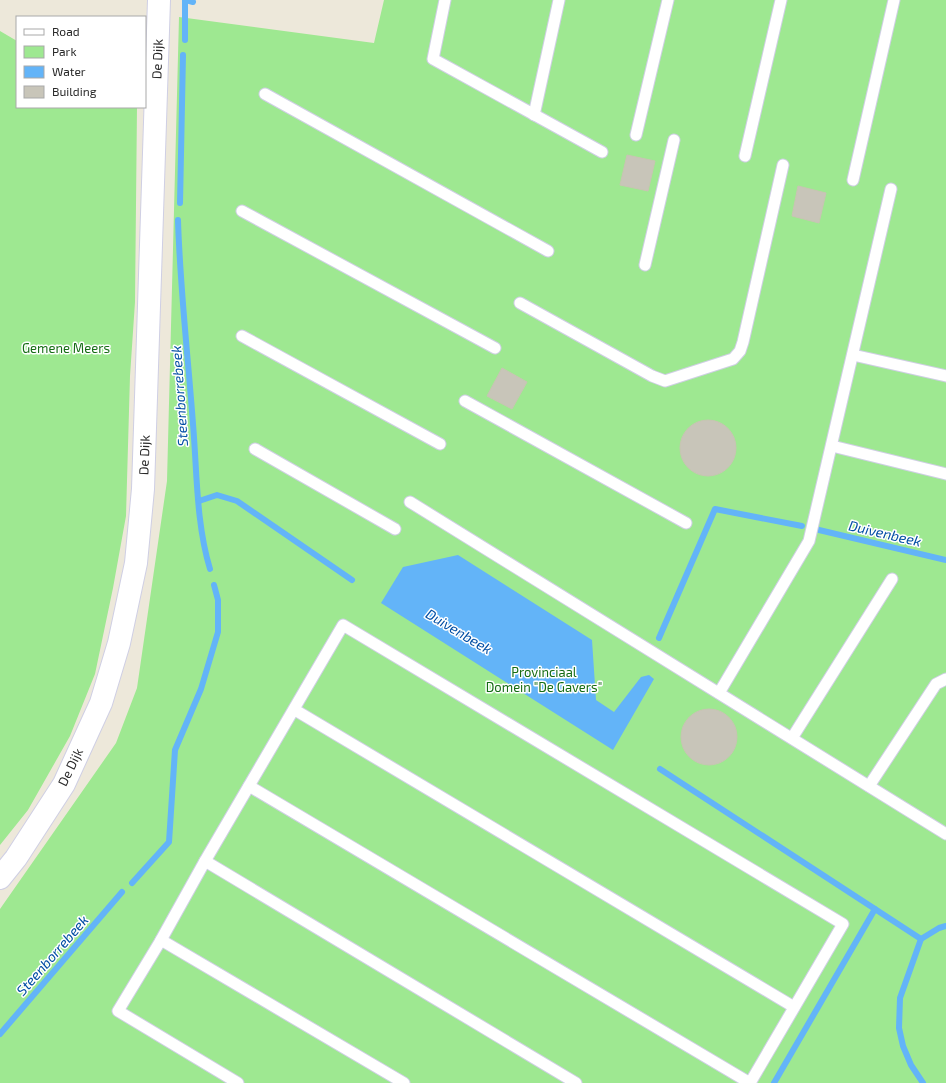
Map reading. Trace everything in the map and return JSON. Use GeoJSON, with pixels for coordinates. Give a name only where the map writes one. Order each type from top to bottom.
{"type":"FeatureCollection","features":[{"type":"Feature","properties":{"kind":"street","name":"De Dijk"},"geometry":{"type":"LineString","coordinates":[[0,878],[16,858],[64,784],[101,703],[119,643],[136,563],[143,489],[159,0]]}},
{"type":"Feature","properties":{"kind":"lane"},"geometry":{"type":"LineString","coordinates":[[445,0],[433,59],[602,152]]}},
{"type":"Feature","properties":{"kind":"lane"},"geometry":{"type":"LineString","coordinates":[[534,115],[559,0]]}},
{"type":"Feature","properties":{"kind":"lane"},"geometry":{"type":"LineString","coordinates":[[636,135],[668,0]]}},
{"type":"Feature","properties":{"kind":"lane"},"geometry":{"type":"LineString","coordinates":[[745,156],[781,0]]}},
{"type":"Feature","properties":{"kind":"lane"},"geometry":{"type":"LineString","coordinates":[[853,180],[894,0]]}},
{"type":"Feature","properties":{"kind":"lane"},"geometry":{"type":"LineString","coordinates":[[265,94],[548,251]]}},
{"type":"Feature","properties":{"kind":"lane"},"geometry":{"type":"LineString","coordinates":[[646,264],[674,140]]}},
{"type":"Feature","properties":{"kind":"lane"},"geometry":{"type":"LineString","coordinates":[[520,303],[652,376],[666,381],[733,359],[740,352],[743,342],[783,165]]}},
{"type":"Feature","properties":{"kind":"lane"},"geometry":{"type":"LineString","coordinates":[[719,693],[809,541],[891,188]]}},
{"type":"Feature","properties":{"kind":"lane"},"geometry":{"type":"LineString","coordinates":[[242,210],[495,348]]}},
{"type":"Feature","properties":{"kind":"lane"},"geometry":{"type":"LineString","coordinates":[[242,336],[440,444]]}},
{"type":"Feature","properties":{"kind":"lane"},"geometry":{"type":"LineString","coordinates":[[853,355],[946,376]]}},
{"type":"Feature","properties":{"kind":"lane"},"geometry":{"type":"LineString","coordinates":[[465,401],[686,523]]}},
{"type":"Feature","properties":{"kind":"lane"},"geometry":{"type":"LineString","coordinates":[[832,446],[946,474]]}},
{"type":"Feature","properties":{"kind":"lane"},"geometry":{"type":"LineString","coordinates":[[255,449],[395,529]]}},
{"type":"Feature","properties":{"kind":"lane"},"geometry":{"type":"LineString","coordinates":[[410,502],[946,834]]}},
{"type":"Feature","properties":{"kind":"lane"},"geometry":{"type":"LineString","coordinates":[[792,738],[892,579]]}},
{"type":"Feature","properties":{"kind":"lane"},"geometry":{"type":"LineString","coordinates":[[238,1083],[118,1010],[161,940],[205,861],[249,786],[295,710],[343,625],[843,924],[750,1083],[249,786]]}},
{"type":"Feature","properties":{"kind":"lane"},"geometry":{"type":"LineString","coordinates":[[869,786],[936,684],[946,678]]}},
{"type":"Feature","properties":{"kind":"lane"},"geometry":{"type":"LineString","coordinates":[[295,710],[794,1007]]}},
{"type":"Feature","properties":{"kind":"lane"},"geometry":{"type":"LineString","coordinates":[[205,861],[576,1083]]}},
{"type":"Feature","properties":{"kind":"lane"},"geometry":{"type":"LineString","coordinates":[[161,940],[404,1083]]}},
{"type":"Feature","properties":{"kind":"green space","name":"Provinciaal Domein \"De Gavers\""},"geometry":{"type":"Polygon","coordinates":[[[384,0],[946,0],[946,1083],[0,1083],[0,909],[116,743],[137,688],[167,481],[179,17],[374,43],[384,0]]]}},
{"type":"Feature","properties":{"kind":"green space","name":"Gemene Meers"},"geometry":{"type":"Polygon","coordinates":[[[0,31],[16,40],[16,108],[137,108],[135,302],[130,376],[126,516],[113,588],[95,674],[70,736],[28,810],[0,845],[0,31]]]}},
{"type":"Feature","properties":{"kind":"water"},"geometry":{"type":"Polygon","coordinates":[[[458,555],[592,640],[596,700],[614,712],[641,677],[649,675],[654,679],[613,750],[381,603],[403,567],[458,555]]]}},
{"type":"Feature","properties":{"kind":"building"},"geometry":{"type":"Polygon","coordinates":[[[627,155],[655,161],[648,191],[620,185],[627,155]]]}},
{"type":"Feature","properties":{"kind":"building"},"geometry":{"type":"Polygon","coordinates":[[[798,186],[826,193],[819,223],[792,216],[798,186]]]}},
{"type":"Feature","properties":{"kind":"building"},"geometry":{"type":"Polygon","coordinates":[[[502,368],[527,382],[512,409],[487,396],[502,368]]]}},
{"type":"Feature","properties":{"kind":"building"},"geometry":{"type":"Polygon","coordinates":[[[703,420],[713,420],[728,428],[734,437],[736,448],[734,459],[728,468],[713,476],[703,476],[692,471],[685,464],[680,453],[680,443],[685,432],[692,425],[703,420]]]}},
{"type":"Feature","properties":{"kind":"building"},"geometry":{"type":"Polygon","coordinates":[[[709,709],[724,714],[732,722],[737,737],[732,752],[724,760],[709,765],[694,760],[686,752],[681,737],[686,722],[694,714],[709,709]]]}},
{"type":"Feature","properties":{"kind":"waterway","name":"Steenborrebeek"},"geometry":{"type":"LineString","coordinates":[[185,0],[185,40]]}},
{"type":"Feature","properties":{"kind":"waterway","name":"Steenborrebeek"},"geometry":{"type":"LineString","coordinates":[[186,0],[193,2]]}},
{"type":"Feature","properties":{"kind":"waterway","name":"Steenborrebeek"},"geometry":{"type":"LineString","coordinates":[[180,203],[183,55]]}},
{"type":"Feature","properties":{"kind":"waterway","name":"Steenborrebeek"},"geometry":{"type":"LineString","coordinates":[[178,220],[180,271],[198,497],[202,534],[210,569]]}},
{"type":"Feature","properties":{"kind":"waterway","name":"Duivenbeek"},"geometry":{"type":"LineString","coordinates":[[199,501],[217,495],[237,501],[352,580]]}},
{"type":"Feature","properties":{"kind":"waterway","name":"Duivenbeek"},"geometry":{"type":"LineString","coordinates":[[659,638],[715,509],[802,526]]}},
{"type":"Feature","properties":{"kind":"waterway","name":"Duivenbeek"},"geometry":{"type":"LineString","coordinates":[[819,530],[946,560]]}},
{"type":"Feature","properties":{"kind":"waterway","name":"Steenborrebeek"},"geometry":{"type":"LineString","coordinates":[[132,883],[169,842],[175,750],[201,689],[218,632],[218,600],[214,585]]}},
{"type":"Feature","properties":{"kind":"waterway"},"geometry":{"type":"LineString","coordinates":[[660,769],[921,939]]}},
{"type":"Feature","properties":{"kind":"waterway","name":"Steenborrebeek"},"geometry":{"type":"LineString","coordinates":[[0,1034],[122,892]]}},
{"type":"Feature","properties":{"kind":"waterway"},"geometry":{"type":"LineString","coordinates":[[774,1083],[875,909]]}},
{"type":"Feature","properties":{"kind":"waterway"},"geometry":{"type":"LineString","coordinates":[[923,1083],[911,1065],[903,1046],[899,1028],[900,998],[921,939],[939,928],[946,926]]}}]}
